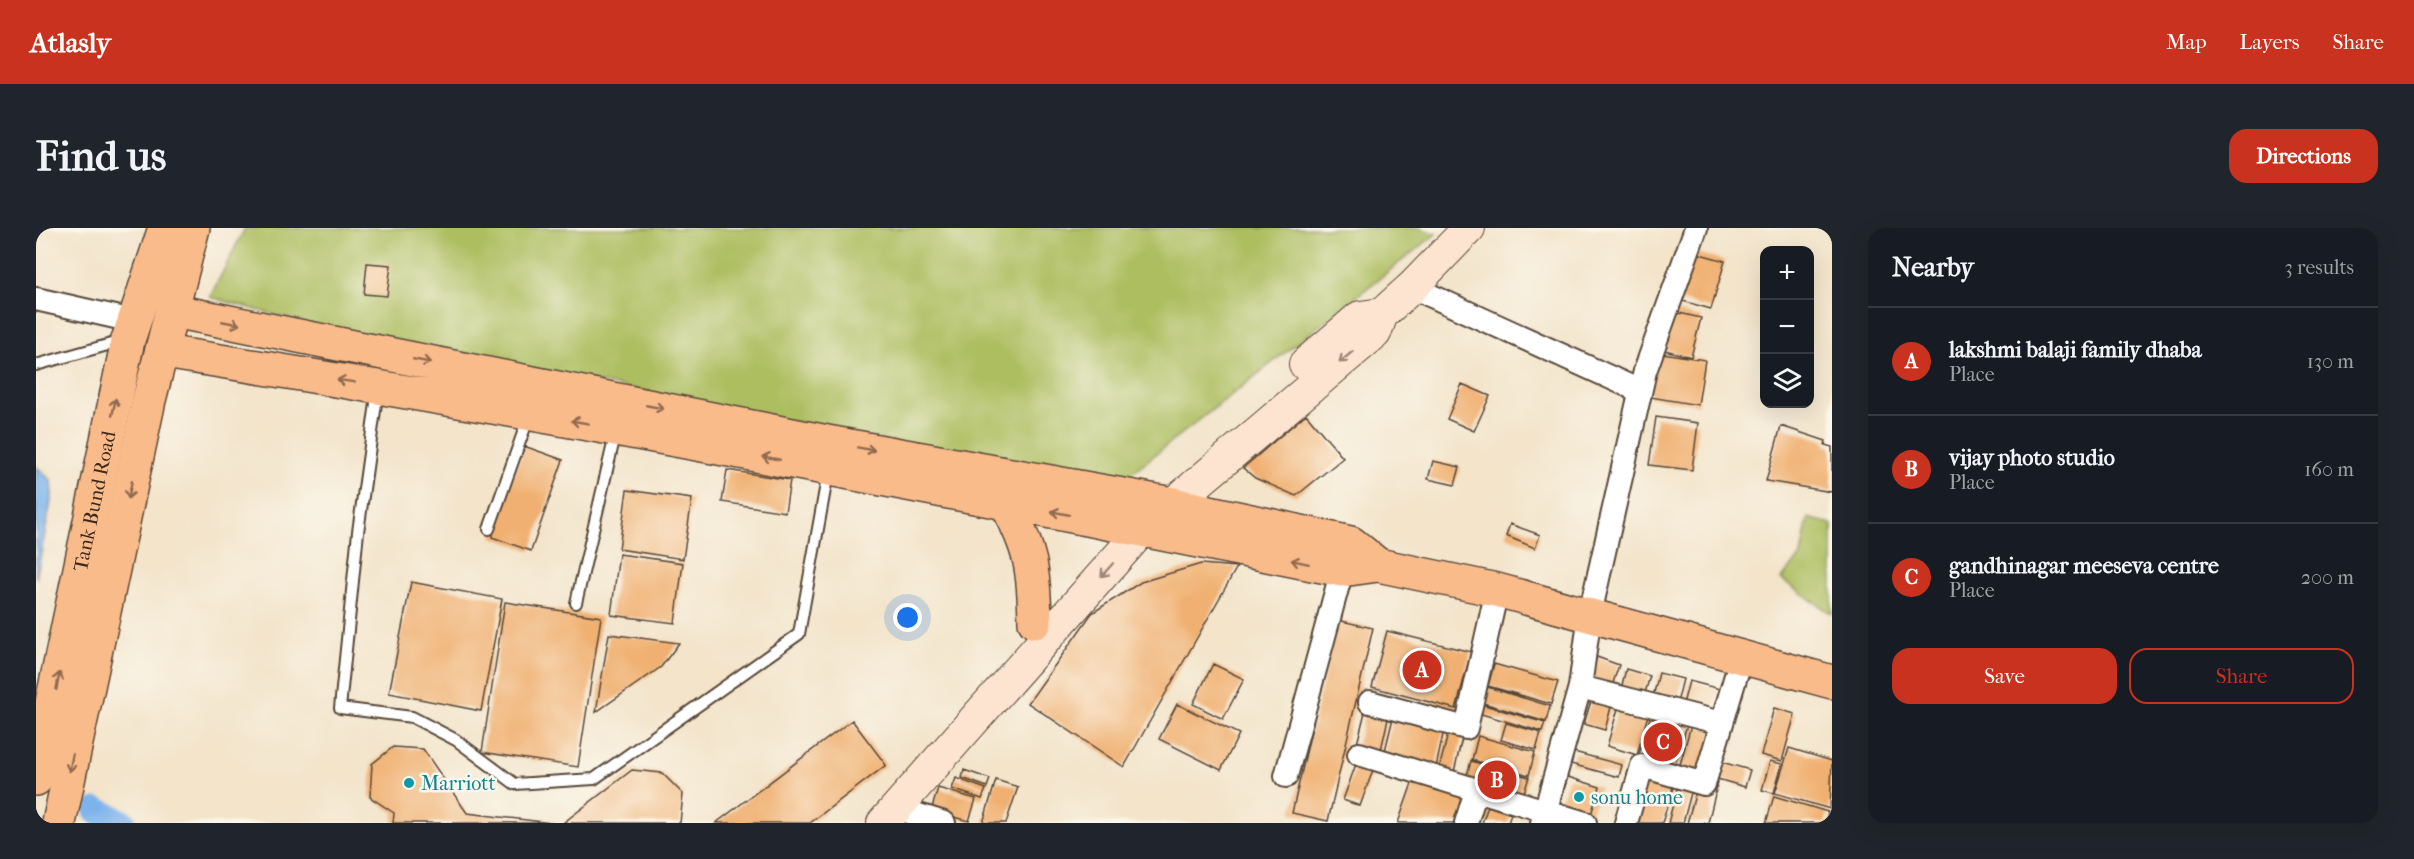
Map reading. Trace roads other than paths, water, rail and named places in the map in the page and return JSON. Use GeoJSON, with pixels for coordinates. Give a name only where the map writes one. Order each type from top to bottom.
{"type":"FeatureCollection","features":[{"type":"Feature","properties":{"kind":"main road","name":"Tank Bund Road"},"geometry":{"type":"LineString","coordinates":[[36,779],[131,330],[165,228]]}},
{"type":"Feature","properties":{"kind":"main road"},"geometry":{"type":"LineString","coordinates":[[59,823],[149,400],[164,352],[193,228]]}},
{"type":"Feature","properties":{"kind":"main road"},"geometry":{"type":"LineString","coordinates":[[857,823],[1035,622],[1145,514],[1360,316],[1382,314],[1412,287],[1465,230]]}},
{"type":"Feature","properties":{"kind":"main road"},"geometry":{"type":"LineString","coordinates":[[174,311],[382,370],[1145,514],[1351,543],[1378,565]]}},
{"type":"Feature","properties":{"kind":"main road"},"geometry":{"type":"LineString","coordinates":[[164,352],[382,370]]}},
{"type":"Feature","properties":{"kind":"main road"},"geometry":{"type":"LineString","coordinates":[[830,456],[1006,503],[1145,514],[1342,570],[1378,565],[1497,590],[1742,655],[1832,682]]}},
{"type":"Feature","properties":{"kind":"main road"},"geometry":{"type":"LineString","coordinates":[[1006,503],[1024,537],[1034,573],[1035,622]]}},
{"type":"Feature","properties":{"kind":"main road"},"geometry":{"type":"LineString","coordinates":[[889,816],[1145,514]]}},
{"type":"Feature","properties":{"kind":"street"},"geometry":{"type":"LineString","coordinates":[[1544,818],[1580,687],[1590,614],[1645,371],[1696,228]]}},
{"type":"Feature","properties":{"kind":"street"},"geometry":{"type":"LineString","coordinates":[[1412,287],[1641,391]]}},
{"type":"Feature","properties":{"kind":"street"},"geometry":{"type":"LineString","coordinates":[[36,299],[131,330]]}},
{"type":"Feature","properties":{"kind":"street"},"geometry":{"type":"LineString","coordinates":[[1286,776],[1342,570]]}},
{"type":"Feature","properties":{"kind":"street"},"geometry":{"type":"LineString","coordinates":[[1370,702],[1466,728],[1497,590]]}},
{"type":"Feature","properties":{"kind":"street"},"geometry":{"type":"LineString","coordinates":[[1626,823],[1642,766],[1704,784],[1742,655]]}},
{"type":"Feature","properties":{"kind":"street"},"geometry":{"type":"LineString","coordinates":[[1580,687],[1721,723]]}},
{"type":"Feature","properties":{"kind":"street"},"geometry":{"type":"LineString","coordinates":[[1359,754],[1476,791],[1544,818],[1585,823]]}},
{"type":"Feature","properties":{"kind":"street"},"geometry":{"type":"LineString","coordinates":[[1466,823],[1476,791]]}},
{"type":"Feature","properties":{"kind":"street"},"geometry":{"type":"LineString","coordinates":[[889,816],[944,823]]}},
{"type":"Feature","properties":{"kind":"lane"},"geometry":{"type":"LineString","coordinates":[[36,365],[131,330]]}},
{"type":"Feature","properties":{"kind":"lane"},"geometry":{"type":"LineString","coordinates":[[382,370],[358,532],[340,708],[412,717],[456,740],[515,784],[594,779],[799,634],[830,456]]}},
{"type":"Feature","properties":{"kind":"lane"},"geometry":{"type":"LineString","coordinates":[[489,529],[534,399]]}},
{"type":"Feature","properties":{"kind":"lane"},"geometry":{"type":"LineString","coordinates":[[576,603],[620,415]]}},
{"type":"Feature","properties":{"kind":"water"},"geometry":{"type":"Polygon","coordinates":[[[36,466],[51,480],[52,496],[36,579],[36,466]]]}},
{"type":"Feature","properties":{"kind":"waterway"},"geometry":{"type":"LineString","coordinates":[[97,811],[123,823]]}},
{"type":"Feature","properties":{"kind":"place","name":"lakshmi balaji family dhaba"},"geometry":{"type":"Point","coordinates":[1422,670]}},
{"type":"Feature","properties":{"kind":"place","name":"gandhinagar meeseva centre"},"geometry":{"type":"Point","coordinates":[1663,742]}},
{"type":"Feature","properties":{"kind":"place","name":"vijay photo studio"},"geometry":{"type":"Point","coordinates":[1497,780]}},
{"type":"Feature","properties":{"kind":"place","name":"Marriott"},"geometry":{"type":"Point","coordinates":[409,783]}},
{"type":"Feature","properties":{"kind":"place","name":"sonu home"},"geometry":{"type":"Point","coordinates":[1579,797]}}]}
